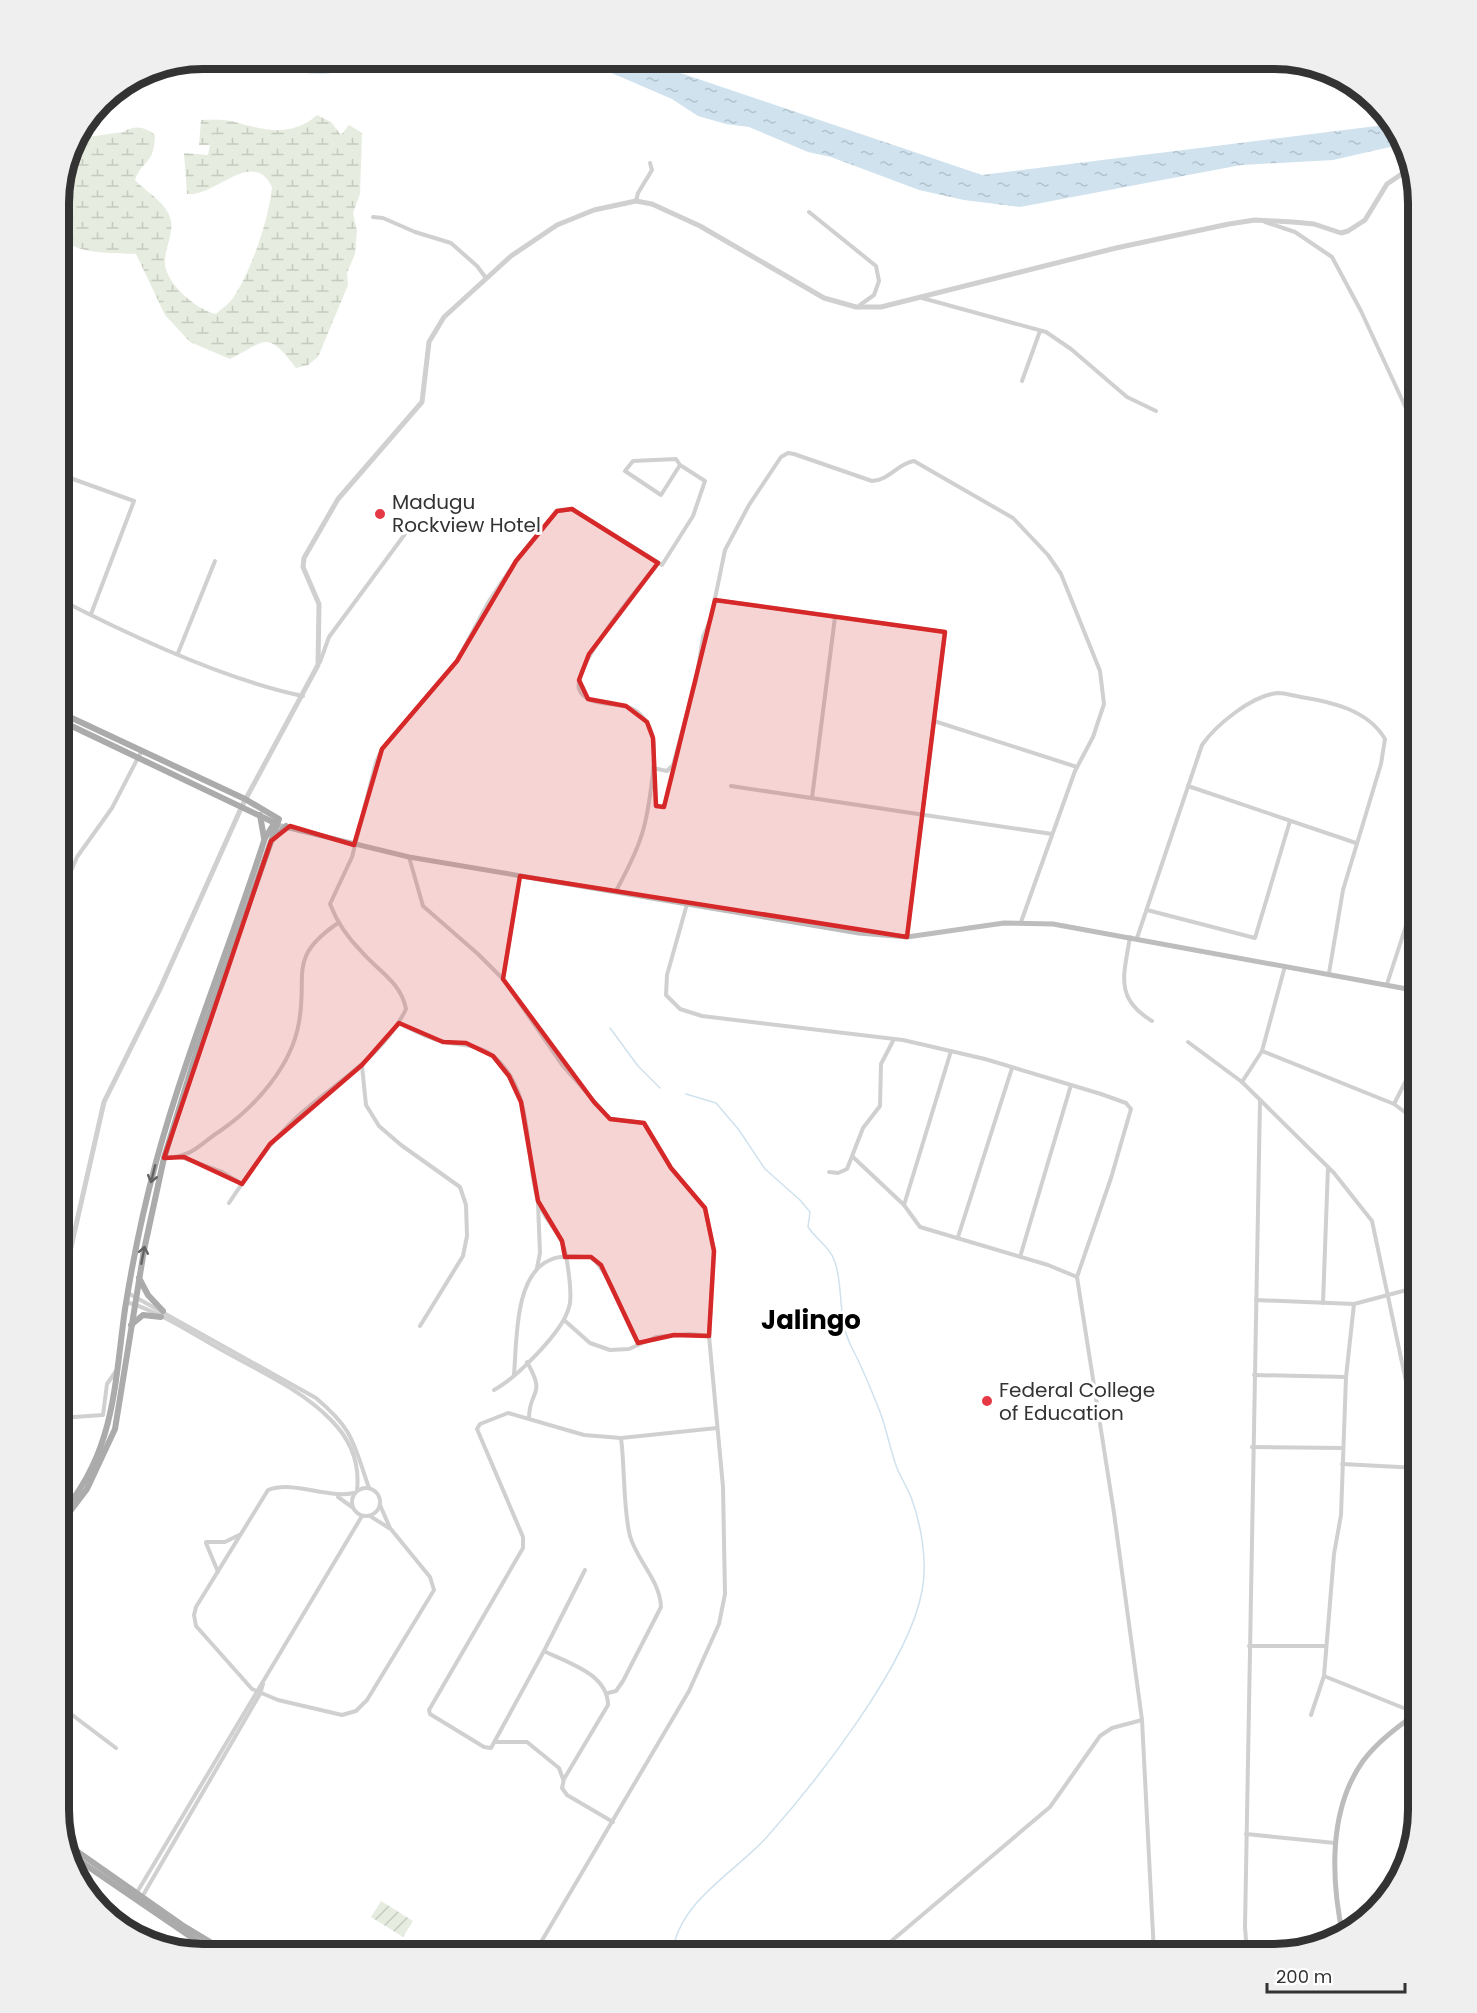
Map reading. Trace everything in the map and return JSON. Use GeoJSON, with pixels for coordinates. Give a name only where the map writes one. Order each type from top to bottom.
{"type":"FeatureCollection","features":[{"type":"Feature","properties":{"kind":"main road"},"geometry":{"type":"LineString","coordinates":[[69,717],[288,826],[354,845],[409,857],[859,933],[907,937],[1021,922],[1068,926],[1408,989]]}},
{"type":"Feature","properties":{"kind":"main road"},"geometry":{"type":"LineString","coordinates":[[69,724],[141,754]]}},
{"type":"Feature","properties":{"kind":"main road"},"geometry":{"type":"LineString","coordinates":[[243,803],[260,815],[277,821]]}},
{"type":"Feature","properties":{"kind":"main road"},"geometry":{"type":"LineString","coordinates":[[260,815],[268,840]]}},
{"type":"Feature","properties":{"kind":"main road"},"geometry":{"type":"LineString","coordinates":[[69,1503],[80,1489],[104,1441],[112,1415],[126,1302],[138,1234],[171,1109],[268,840],[277,821]]}},
{"type":"Feature","properties":{"kind":"main road"},"geometry":{"type":"LineString","coordinates":[[69,1512],[87,1489],[115,1429],[134,1304],[164,1158],[198,1047],[268,840],[288,826]]}},
{"type":"Feature","properties":{"kind":"main road"},"geometry":{"type":"LineString","coordinates":[[139,1277],[147,1295],[162,1314]]}},
{"type":"Feature","properties":{"kind":"main road"},"geometry":{"type":"LineString","coordinates":[[131,1326],[143,1315],[162,1314]]}},
{"type":"Feature","properties":{"kind":"main road"},"geometry":{"type":"LineString","coordinates":[[1341,1926],[1337,1896],[1335,1843],[1344,1798],[1360,1767],[1378,1745],[1408,1721]]}},
{"type":"Feature","properties":{"kind":"main road"},"geometry":{"type":"LineString","coordinates":[[76,1851],[137,1899],[213,1944]]}},
{"type":"Feature","properties":{"kind":"main road"},"geometry":{"type":"LineString","coordinates":[[79,1860],[202,1944]]}},
{"type":"Feature","properties":{"kind":"street"},"geometry":{"type":"LineString","coordinates":[[636,201],[638,192],[652,170],[650,163]]}},
{"type":"Feature","properties":{"kind":"street"},"geometry":{"type":"LineString","coordinates":[[318,665],[319,604],[303,567],[308,548],[346,489],[417,410],[424,391],[431,335],[444,317],[511,255],[557,225],[594,210],[636,201],[671,212],[824,298],[856,307],[881,307],[1116,248],[1221,225],[1261,221],[1314,224],[1341,233],[1365,220],[1387,184],[1404,172]]}},
{"type":"Feature","properties":{"kind":"street"},"geometry":{"type":"LineString","coordinates":[[809,212],[876,266],[879,281],[874,295],[866,303],[856,307]]}},
{"type":"Feature","properties":{"kind":"street"},"geometry":{"type":"LineString","coordinates":[[373,217],[451,243],[475,263],[486,278]]}},
{"type":"Feature","properties":{"kind":"street"},"geometry":{"type":"LineString","coordinates":[[1261,221],[1295,232],[1332,257],[1361,311],[1408,413]]}},
{"type":"Feature","properties":{"kind":"street"},"geometry":{"type":"LineString","coordinates":[[921,297],[1040,331],[1071,349],[1127,397],[1156,411]]}},
{"type":"Feature","properties":{"kind":"street"},"geometry":{"type":"LineString","coordinates":[[1022,381],[1040,331]]}},
{"type":"Feature","properties":{"kind":"street"},"geometry":{"type":"LineString","coordinates":[[653,768],[667,771],[673,765],[696,680],[703,637],[711,618],[729,542],[781,457],[794,454],[872,481],[885,479],[908,462],[921,464],[1013,518],[1048,555],[1061,574],[1100,671],[1104,688],[1104,704],[1077,767],[1021,922]]}},
{"type":"Feature","properties":{"kind":"street"},"geometry":{"type":"LineString","coordinates":[[229,1203],[270,1144],[362,1065],[399,1023],[406,1009],[404,994],[362,952],[338,923],[330,904],[354,845],[376,762],[382,749],[456,661],[489,601],[516,561],[556,510],[572,509],[662,565],[693,516],[705,481],[680,465],[676,459],[633,460],[625,471],[661,495],[680,465]]}},
{"type":"Feature","properties":{"kind":"street"},"geometry":{"type":"LineString","coordinates":[[69,478],[134,501],[91,614]]}},
{"type":"Feature","properties":{"kind":"street"},"geometry":{"type":"LineString","coordinates":[[69,1256],[104,1102],[160,989],[243,803],[303,696],[329,637],[405,534]]}},
{"type":"Feature","properties":{"kind":"street"},"geometry":{"type":"LineString","coordinates":[[178,653],[216,561]]}},
{"type":"Feature","properties":{"kind":"street"},"geometry":{"type":"LineString","coordinates":[[616,891],[642,835],[653,768],[653,738],[647,722],[636,710],[588,699],[579,690],[579,680],[590,654],[658,563]]}},
{"type":"Feature","properties":{"kind":"street"},"geometry":{"type":"LineString","coordinates":[[714,600],[945,632],[907,937]]}},
{"type":"Feature","properties":{"kind":"street"},"geometry":{"type":"LineString","coordinates":[[69,604],[178,653],[280,691],[303,696]]}},
{"type":"Feature","properties":{"kind":"street"},"geometry":{"type":"LineString","coordinates":[[812,798],[835,617]]}},
{"type":"Feature","properties":{"kind":"street"},"geometry":{"type":"LineString","coordinates":[[1137,938],[1202,745],[1212,731],[1255,702],[1278,693],[1336,702],[1370,721],[1385,739],[1381,764],[1343,890],[1329,973]]}},
{"type":"Feature","properties":{"kind":"street"},"geometry":{"type":"LineString","coordinates":[[934,721],[1077,767]]}},
{"type":"Feature","properties":{"kind":"street"},"geometry":{"type":"LineString","coordinates":[[69,876],[77,857],[112,808],[141,754]]}},
{"type":"Feature","properties":{"kind":"street"},"geometry":{"type":"LineString","coordinates":[[731,786],[1052,834]]}},
{"type":"Feature","properties":{"kind":"street"},"geometry":{"type":"LineString","coordinates":[[1188,786],[1356,843]]}},
{"type":"Feature","properties":{"kind":"street"},"geometry":{"type":"LineString","coordinates":[[1147,909],[1255,938],[1290,821]]}},
{"type":"Feature","properties":{"kind":"street"},"geometry":{"type":"LineString","coordinates":[[409,857],[423,906],[503,979],[563,1066],[594,1102],[610,1119],[644,1123],[671,1168],[705,1208],[714,1251],[709,1336],[726,1553],[725,1594],[719,1624],[689,1691],[614,1822],[540,1944]]}},
{"type":"Feature","properties":{"kind":"street"},"geometry":{"type":"LineString","coordinates":[[503,979],[520,876]]}},
{"type":"Feature","properties":{"kind":"street"},"geometry":{"type":"LineString","coordinates":[[687,904],[667,975],[666,995],[680,1010],[702,1016],[894,1039],[951,1051],[1071,1085],[1126,1103],[1131,1109],[1111,1178],[1077,1277],[1114,1513],[1142,1720],[1153,1944]]}},
{"type":"Feature","properties":{"kind":"street"},"geometry":{"type":"LineString","coordinates":[[1387,984],[1408,922]]}},
{"type":"Feature","properties":{"kind":"street"},"geometry":{"type":"LineString","coordinates":[[184,1157],[231,1123],[270,1084],[299,1024],[301,968],[309,948],[322,934],[338,923]]}},
{"type":"Feature","properties":{"kind":"street"},"geometry":{"type":"LineString","coordinates":[[1130,937],[1123,990],[1129,1003],[1152,1021]]}},
{"type":"Feature","properties":{"kind":"street"},"geometry":{"type":"LineString","coordinates":[[1242,1082],[1262,1052],[1285,966]]}},
{"type":"Feature","properties":{"kind":"street"},"geometry":{"type":"LineString","coordinates":[[399,1023],[443,1042],[466,1043],[493,1056],[509,1076],[521,1102],[538,1202],[540,1253],[536,1269],[523,1295],[518,1316],[514,1374]]}},
{"type":"Feature","properties":{"kind":"street"},"geometry":{"type":"LineString","coordinates":[[829,1172],[838,1173],[846,1169],[864,1128],[880,1106],[881,1064],[894,1039]]}},
{"type":"Feature","properties":{"kind":"street"},"geometry":{"type":"LineString","coordinates":[[1188,1042],[1242,1082],[1328,1167],[1372,1221],[1408,1388]]}},
{"type":"Feature","properties":{"kind":"street"},"geometry":{"type":"LineString","coordinates":[[904,1205],[951,1051]]}},
{"type":"Feature","properties":{"kind":"street"},"geometry":{"type":"LineString","coordinates":[[1262,1052],[1394,1104],[1408,1114]]}},
{"type":"Feature","properties":{"kind":"street"},"geometry":{"type":"LineString","coordinates":[[362,1065],[366,1105],[379,1126],[400,1145],[460,1187],[466,1205],[467,1236],[463,1256],[420,1326]]}},
{"type":"Feature","properties":{"kind":"street"},"geometry":{"type":"LineString","coordinates":[[958,1237],[1012,1068]]}},
{"type":"Feature","properties":{"kind":"street"},"geometry":{"type":"LineString","coordinates":[[1394,1104],[1408,1078]]}},
{"type":"Feature","properties":{"kind":"street"},"geometry":{"type":"LineString","coordinates":[[1020,1257],[1071,1085]]}},
{"type":"Feature","properties":{"kind":"street"},"geometry":{"type":"LineString","coordinates":[[1247,1944],[1246,1834],[1252,1446],[1260,1100]]}},
{"type":"Feature","properties":{"kind":"street"},"geometry":{"type":"LineString","coordinates":[[853,1156],[904,1205],[920,1227],[958,1237],[992,1251],[1020,1257],[1077,1277]]}},
{"type":"Feature","properties":{"kind":"street"},"geometry":{"type":"LineString","coordinates":[[164,1158],[184,1157],[222,1172],[242,1184]]}},
{"type":"Feature","properties":{"kind":"street"},"geometry":{"type":"LineString","coordinates":[[1323,1303],[1328,1167]]}},
{"type":"Feature","properties":{"kind":"street"},"geometry":{"type":"LineString","coordinates":[[494,1390],[508,1383],[514,1374],[554,1337],[570,1306],[562,1241],[548,1222],[538,1202]]}},
{"type":"Feature","properties":{"kind":"street"},"geometry":{"type":"LineString","coordinates":[[536,1269],[550,1259],[591,1257],[601,1265],[625,1322],[638,1343]]}},
{"type":"Feature","properties":{"kind":"street"},"geometry":{"type":"LineString","coordinates":[[1256,1300],[1354,1304],[1408,1289]]}},
{"type":"Feature","properties":{"kind":"street"},"geometry":{"type":"LineString","coordinates":[[128,1293],[303,1396],[338,1427],[350,1446],[358,1469],[352,1507]]}},
{"type":"Feature","properties":{"kind":"street"},"geometry":{"type":"LineString","coordinates":[[126,1302],[162,1314],[305,1391],[325,1405],[356,1444],[369,1488],[378,1495],[390,1528],[430,1577],[434,1590],[367,1700],[356,1711],[342,1714],[258,1692],[244,1681],[194,1620],[196,1607],[264,1494],[282,1487],[338,1496],[369,1488]]}},
{"type":"Feature","properties":{"kind":"street"},"geometry":{"type":"LineString","coordinates":[[1311,1715],[1324,1676],[1334,1554],[1341,1515],[1346,1377],[1354,1304]]}},
{"type":"Feature","properties":{"kind":"street"},"geometry":{"type":"LineString","coordinates":[[564,1320],[590,1343],[610,1350],[629,1350],[638,1343],[674,1335],[709,1336]]}},
{"type":"Feature","properties":{"kind":"street"},"geometry":{"type":"LineString","coordinates":[[527,1362],[538,1387],[536,1398],[529,1407],[529,1418]]}},
{"type":"Feature","properties":{"kind":"street"},"geometry":{"type":"LineString","coordinates":[[69,1417],[103,1415],[107,1384],[118,1369]]}},
{"type":"Feature","properties":{"kind":"street"},"geometry":{"type":"LineString","coordinates":[[1254,1375],[1346,1377]]}},
{"type":"Feature","properties":{"kind":"street"},"geometry":{"type":"LineString","coordinates":[[585,1570],[491,1748],[484,1747],[430,1714],[429,1710],[523,1548],[523,1537],[477,1429],[480,1424],[508,1413],[584,1435],[621,1438],[717,1428]]}},
{"type":"Feature","properties":{"kind":"street"},"geometry":{"type":"LineString","coordinates":[[608,1693],[616,1691],[623,1681],[661,1607],[661,1595],[635,1552],[629,1532],[621,1438]]}},
{"type":"Feature","properties":{"kind":"street"},"geometry":{"type":"LineString","coordinates":[[1252,1446],[1343,1448]]}},
{"type":"Feature","properties":{"kind":"street"},"geometry":{"type":"LineString","coordinates":[[1342,1464],[1408,1467]]}},
{"type":"Feature","properties":{"kind":"street"},"geometry":{"type":"LineString","coordinates":[[338,1496],[362,1516],[370,1516],[390,1528]]}},
{"type":"Feature","properties":{"kind":"street"},"geometry":{"type":"LineString","coordinates":[[370,1516],[380,1505]]}},
{"type":"Feature","properties":{"kind":"street"},"geometry":{"type":"LineString","coordinates":[[137,1899],[362,1516]]}},
{"type":"Feature","properties":{"kind":"street"},"geometry":{"type":"LineString","coordinates":[[218,1572],[206,1542],[225,1542],[240,1535]]}},
{"type":"Feature","properties":{"kind":"street"},"geometry":{"type":"LineString","coordinates":[[1249,1646],[1327,1646]]}},
{"type":"Feature","properties":{"kind":"street"},"geometry":{"type":"LineString","coordinates":[[544,1651],[602,1683],[608,1693],[608,1706],[564,1779],[562,1788],[567,1795],[614,1822]]}},
{"type":"Feature","properties":{"kind":"street"},"geometry":{"type":"LineString","coordinates":[[1324,1676],[1408,1709]]}},
{"type":"Feature","properties":{"kind":"street"},"geometry":{"type":"LineString","coordinates":[[69,1713],[116,1748]]}},
{"type":"Feature","properties":{"kind":"street"},"geometry":{"type":"LineString","coordinates":[[888,1944],[1050,1807],[1100,1736],[1112,1728],[1142,1720]]}},
{"type":"Feature","properties":{"kind":"street"},"geometry":{"type":"LineString","coordinates":[[496,1742],[527,1742],[559,1768],[564,1779]]}},
{"type":"Feature","properties":{"kind":"street"},"geometry":{"type":"LineString","coordinates":[[1246,1834],[1335,1843]]}},
{"type":"Feature","properties":{"kind":"highlighted area"},"geometry":{"type":"Polygon","coordinates":[[[572,509],[658,563],[589,654],[579,680],[588,699],[626,706],[647,722],[653,738],[656,806],[664,807],[715,600],[945,632],[907,937],[520,876],[503,979],[594,1102],[610,1119],[644,1123],[671,1168],[705,1208],[714,1251],[709,1336],[674,1335],[638,1343],[601,1265],[591,1257],[565,1257],[562,1241],[538,1201],[521,1102],[509,1076],[493,1056],[466,1043],[443,1042],[399,1023],[362,1065],[270,1144],[242,1184],[184,1157],[164,1158],[271,841],[290,826],[354,845],[382,749],[457,661],[516,561],[557,511],[572,509]]]}},
{"type":"Feature","properties":{"kind":"green space"},"geometry":{"type":"Polygon","coordinates":[[[317,115],[331,122],[341,135],[349,125],[362,133],[360,194],[353,213],[357,231],[355,254],[347,273],[348,285],[318,357],[308,365],[296,368],[272,343],[259,343],[230,359],[190,342],[165,315],[136,254],[85,250],[69,243],[70,185],[79,152],[87,137],[143,128],[155,135],[154,145],[150,157],[135,180],[161,203],[169,214],[171,226],[165,259],[169,276],[190,301],[216,314],[231,300],[246,274],[263,229],[272,187],[264,176],[254,172],[244,172],[210,189],[187,194],[184,153],[208,155],[210,145],[199,145],[201,120],[227,120],[256,128],[277,130],[297,127],[317,115]]]}},
{"type":"Feature","properties":{"kind":"green space"},"geometry":{"type":"Polygon","coordinates":[[[381,1901],[413,1921],[403,1937],[371,1917],[381,1901]]]}},
{"type":"Feature","properties":{"kind":"water"},"geometry":{"type":"Polygon","coordinates":[[[284,69],[347,69],[317,74],[284,69]]]}},
{"type":"Feature","properties":{"kind":"water"},"geometry":{"type":"Polygon","coordinates":[[[599,69],[669,69],[982,175],[1383,125],[1395,146],[1333,160],[1241,165],[1020,207],[964,200],[919,190],[831,157],[808,152],[749,127],[726,124],[698,116],[672,99],[599,69]]]}},
{"type":"Feature","properties":{"kind":"waterway"},"geometry":{"type":"LineString","coordinates":[[610,1028],[638,1066],[660,1088]]}},
{"type":"Feature","properties":{"kind":"waterway"},"geometry":{"type":"LineString","coordinates":[[675,1944],[685,1919],[696,1903],[766,1838],[810,1786],[858,1721],[899,1653],[914,1620],[924,1580],[922,1543],[915,1508],[897,1468],[877,1403],[847,1335],[842,1314],[838,1272],[833,1257],[808,1227],[810,1212],[765,1169],[739,1130],[716,1103],[686,1094]]}},
{"type":"Feature","properties":{"kind":"place","name":"Madugu Rockview Hotel"},"geometry":{"type":"Point","coordinates":[380,514]}},
{"type":"Feature","properties":{"kind":"place","name":"Federal College of Education"},"geometry":{"type":"Point","coordinates":[987,1401]}},
{"type":"Feature","properties":{"kind":"district","name":"Jalingo"},"geometry":{"type":"Point","coordinates":[811,1320]}}]}
